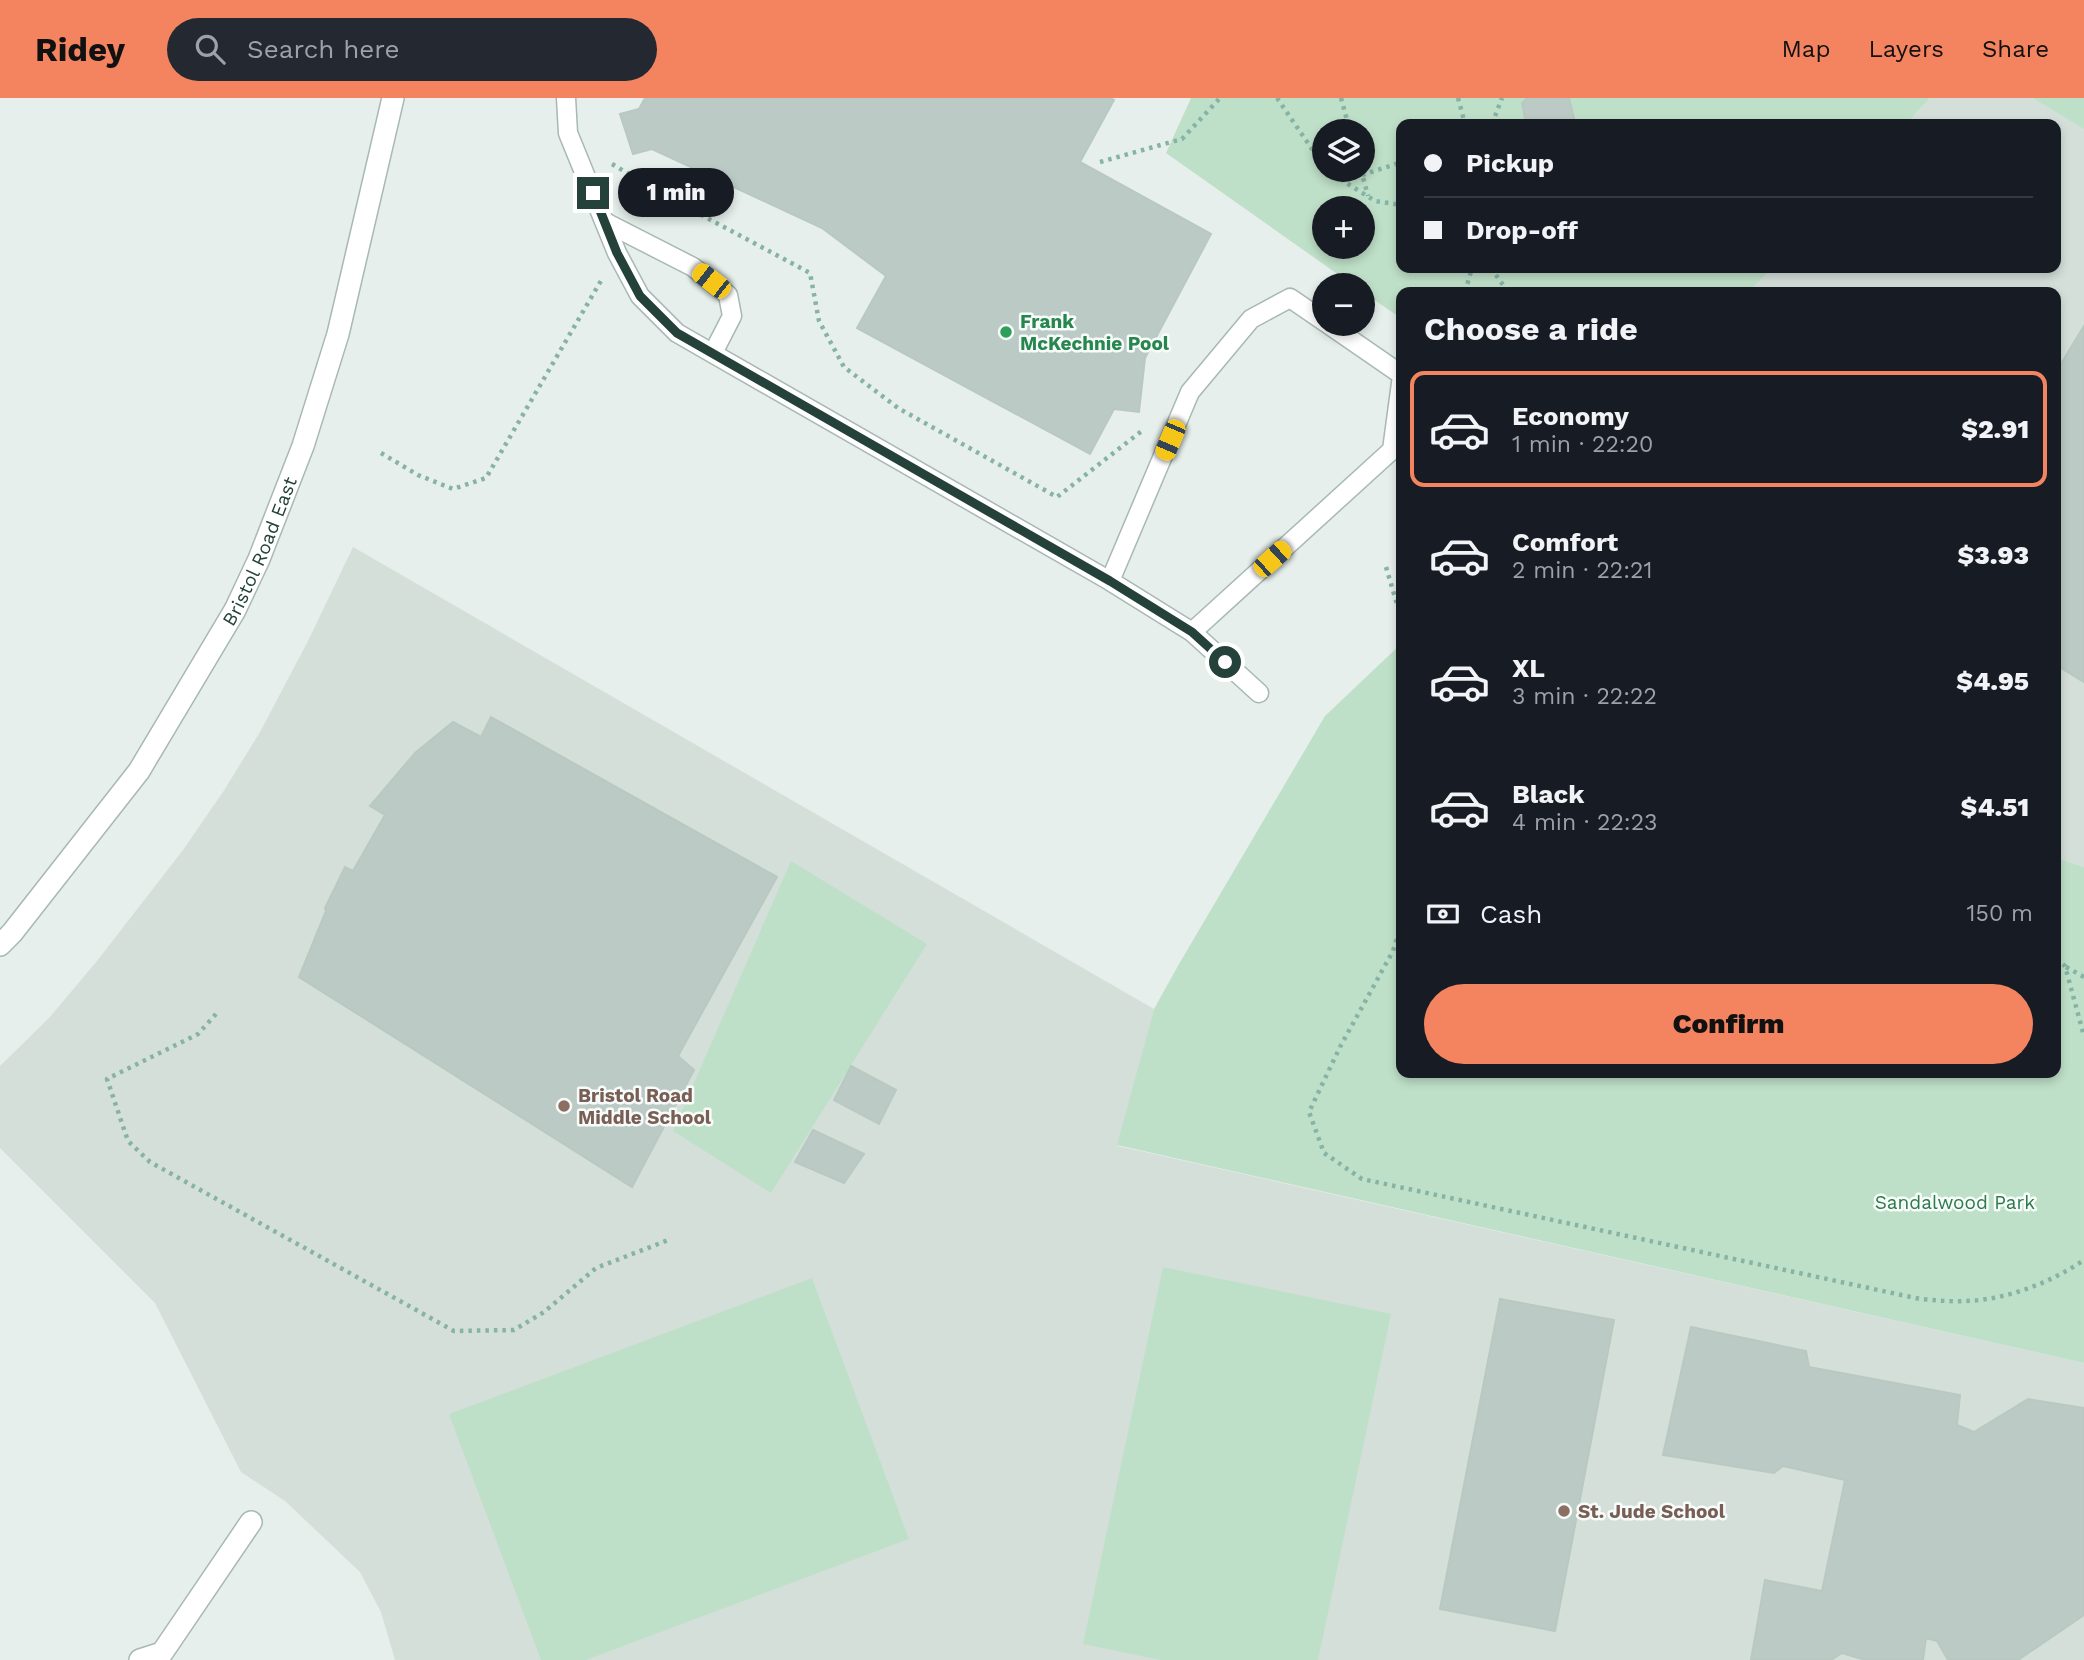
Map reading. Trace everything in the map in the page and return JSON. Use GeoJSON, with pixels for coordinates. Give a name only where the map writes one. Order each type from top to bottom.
{"type":"FeatureCollection","features":[{"type":"Feature","properties":{"kind":"street","name":"Bristol Road East"},"geometry":{"type":"LineString","coordinates":[[0,945],[139,771],[235,610],[259,559],[303,446],[338,334],[393,98]]}},
{"type":"Feature","properties":{"kind":"street"},"geometry":{"type":"LineString","coordinates":[[140,1660],[162,1653],[251,1522]]}},
{"type":"Feature","properties":{"kind":"lane"},"geometry":{"type":"LineString","coordinates":[[566,98],[568,133],[617,253],[640,296],[677,333],[1110,581],[1192,632],[1259,693]]}},
{"type":"Feature","properties":{"kind":"lane"},"geometry":{"type":"LineString","coordinates":[[605,222],[693,267],[728,295],[732,316],[713,353]]}},
{"type":"Feature","properties":{"kind":"lane"},"geometry":{"type":"LineString","coordinates":[[1110,581],[1190,392],[1251,319],[1290,298],[1312,313]]}},
{"type":"Feature","properties":{"kind":"lane"},"geometry":{"type":"LineString","coordinates":[[1345,336],[1396,372]]}},
{"type":"Feature","properties":{"kind":"lane"},"geometry":{"type":"LineString","coordinates":[[1192,632],[1392,450],[1396,420]]}},
{"type":"Feature","properties":{"kind":"path"},"geometry":{"type":"LineString","coordinates":[[1100,162],[1182,139],[1220,98]]}},
{"type":"Feature","properties":{"kind":"path"},"geometry":{"type":"LineString","coordinates":[[1277,98],[1312,150]]}},
{"type":"Feature","properties":{"kind":"path"},"geometry":{"type":"LineString","coordinates":[[1341,98],[1347,119]]}},
{"type":"Feature","properties":{"kind":"path"},"geometry":{"type":"LineString","coordinates":[[1458,98],[1464,119]]}},
{"type":"Feature","properties":{"kind":"path"},"geometry":{"type":"LineString","coordinates":[[1494,119],[1502,98]]}},
{"type":"Feature","properties":{"kind":"path"},"geometry":{"type":"LineString","coordinates":[[608,156],[613,166],[810,273],[818,321],[844,367],[898,408],[1057,497],[1149,425]]}},
{"type":"Feature","properties":{"kind":"path"},"geometry":{"type":"LineString","coordinates":[[1375,169],[1396,163]]}},
{"type":"Feature","properties":{"kind":"path"},"geometry":{"type":"LineString","coordinates":[[1345,182],[1366,196]]}},
{"type":"Feature","properties":{"kind":"path"},"geometry":{"type":"LineString","coordinates":[[627,233],[666,196]]}},
{"type":"Feature","properties":{"kind":"path"},"geometry":{"type":"LineString","coordinates":[[1375,201],[1396,204]]}},
{"type":"Feature","properties":{"kind":"path"},"geometry":{"type":"LineString","coordinates":[[382,453],[418,475],[453,489],[486,478],[617,253]]}},
{"type":"Feature","properties":{"kind":"path"},"geometry":{"type":"LineString","coordinates":[[1386,567],[1396,601]]}},
{"type":"Feature","properties":{"kind":"path"},"geometry":{"type":"LineString","coordinates":[[1396,942],[1309,1112],[1324,1153],[1362,1179],[1920,1299],[1966,1301],[2019,1292],[2065,1273],[2084,1260]]}},
{"type":"Feature","properties":{"kind":"path"},"geometry":{"type":"LineString","coordinates":[[2061,963],[2084,977]]}},
{"type":"Feature","properties":{"kind":"path"},"geometry":{"type":"LineString","coordinates":[[2065,966],[2084,1036]]}},
{"type":"Feature","properties":{"kind":"path"},"geometry":{"type":"LineString","coordinates":[[216,1014],[198,1034],[107,1079],[128,1141],[150,1162],[454,1331],[514,1330],[544,1312],[596,1268],[671,1239]]}},
{"type":"Feature","properties":{"kind":"shaded area"},"geometry":{"type":"Polygon","coordinates":[[[1930,98],[2084,98],[2084,867],[2061,860],[2061,287],[1754,287],[1767,273],[2061,273],[2061,119],[1911,119],[1930,98]]]}},
{"type":"Feature","properties":{"kind":"shaded area","name":"Bristol Road Middle School"},"geometry":{"type":"Polygon","coordinates":[[[353,547],[1154,1009],[1118,1146],[2084,1363],[2084,1660],[395,1660],[381,1612],[360,1572],[285,1501],[241,1472],[155,1303],[0,1148],[0,1066],[49,1018],[97,961],[183,850],[223,792],[260,732],[353,547]]]}},
{"type":"Feature","properties":{"kind":"green space"},"geometry":{"type":"Polygon","coordinates":[[[1191,98],[1930,98],[1911,119],[1396,119],[1396,273],[1767,273],[1754,287],[1396,287],[1396,315],[1375,300],[1375,273],[1336,273],[1316,259],[1375,259],[1375,196],[1312,196],[1312,256],[1166,153],[1191,98]]]}},
{"type":"Feature","properties":{"kind":"green space"},"geometry":{"type":"Polygon","coordinates":[[[2033,98],[2084,98],[2084,129],[2033,98]]]}},
{"type":"Feature","properties":{"kind":"green space","name":"Sandalwood Park"},"geometry":{"type":"Polygon","coordinates":[[[1396,649],[1396,1078],[2061,1078],[2061,860],[2084,867],[2084,1363],[1117,1145],[1154,1009],[1325,716],[1396,649]]]}},
{"type":"Feature","properties":{"kind":"green space"},"geometry":{"type":"Polygon","coordinates":[[[791,861],[927,944],[771,1193],[673,1131],[791,861]]]}},
{"type":"Feature","properties":{"kind":"green space"},"geometry":{"type":"Polygon","coordinates":[[[1163,1267],[1391,1314],[1318,1660],[1160,1660],[1083,1644],[1163,1267]]]}},
{"type":"Feature","properties":{"kind":"green space"},"geometry":{"type":"Polygon","coordinates":[[[812,1278],[909,1539],[586,1660],[541,1660],[449,1414],[812,1278]]]}},
{"type":"Feature","properties":{"kind":"building"},"geometry":{"type":"Polygon","coordinates":[[[645,98],[1114,100],[1080,162],[1211,234],[1145,358],[1139,412],[1114,409],[1090,454],[857,328],[886,276],[822,228],[652,149],[633,154],[620,114],[639,109],[645,98]]]}},
{"type":"Feature","properties":{"kind":"building"},"geometry":{"type":"Polygon","coordinates":[[[1527,98],[1569,98],[1574,118],[1525,119],[1522,103],[1527,98]]]}},
{"type":"Feature","properties":{"kind":"building"},"geometry":{"type":"Polygon","coordinates":[[[2084,326],[2084,682],[2061,668],[2061,364],[2084,326]]]}},
{"type":"Feature","properties":{"kind":"building"},"geometry":{"type":"Polygon","coordinates":[[[491,717],[777,877],[678,1056],[694,1070],[632,1187],[299,977],[325,908],[345,867],[353,871],[385,815],[370,806],[415,753],[453,722],[481,737],[491,717]]]}},
{"type":"Feature","properties":{"kind":"building"},"geometry":{"type":"Polygon","coordinates":[[[851,1066],[896,1090],[879,1124],[834,1100],[851,1066]]]}},
{"type":"Feature","properties":{"kind":"building"},"geometry":{"type":"Polygon","coordinates":[[[813,1130],[864,1154],[844,1183],[795,1162],[813,1130]]]}},
{"type":"Feature","properties":{"kind":"building"},"geometry":{"type":"Polygon","coordinates":[[[1500,1299],[1614,1320],[1555,1631],[1440,1609],[1500,1299]]]}},
{"type":"Feature","properties":{"kind":"building"},"geometry":{"type":"Polygon","coordinates":[[[1691,1327],[1806,1351],[1809,1367],[1960,1395],[1957,1425],[1974,1432],[2028,1399],[2084,1408],[2084,1615],[2018,1660],[1948,1660],[1937,1641],[1926,1638],[1923,1660],[1865,1660],[1842,1653],[1831,1660],[1751,1660],[1765,1580],[1822,1591],[1845,1480],[1783,1466],[1774,1473],[1663,1455],[1691,1327]]]}},
{"type":"Feature","properties":{"kind":"place","name":"Frank McKechnie Pool"},"geometry":{"type":"Point","coordinates":[1006,332]}},
{"type":"Feature","properties":{"kind":"place","name":"Bristol Road Middle School"},"geometry":{"type":"Point","coordinates":[564,1106]}},
{"type":"Feature","properties":{"kind":"place","name":"St. Jude School"},"geometry":{"type":"Point","coordinates":[1564,1511]}},
{"type":"Feature","properties":{"kind":"route"},"geometry":{"type":"LineString","coordinates":[[593,193],[617,253],[640,296],[677,333],[1110,581],[1192,632],[1225,662]]}}]}
